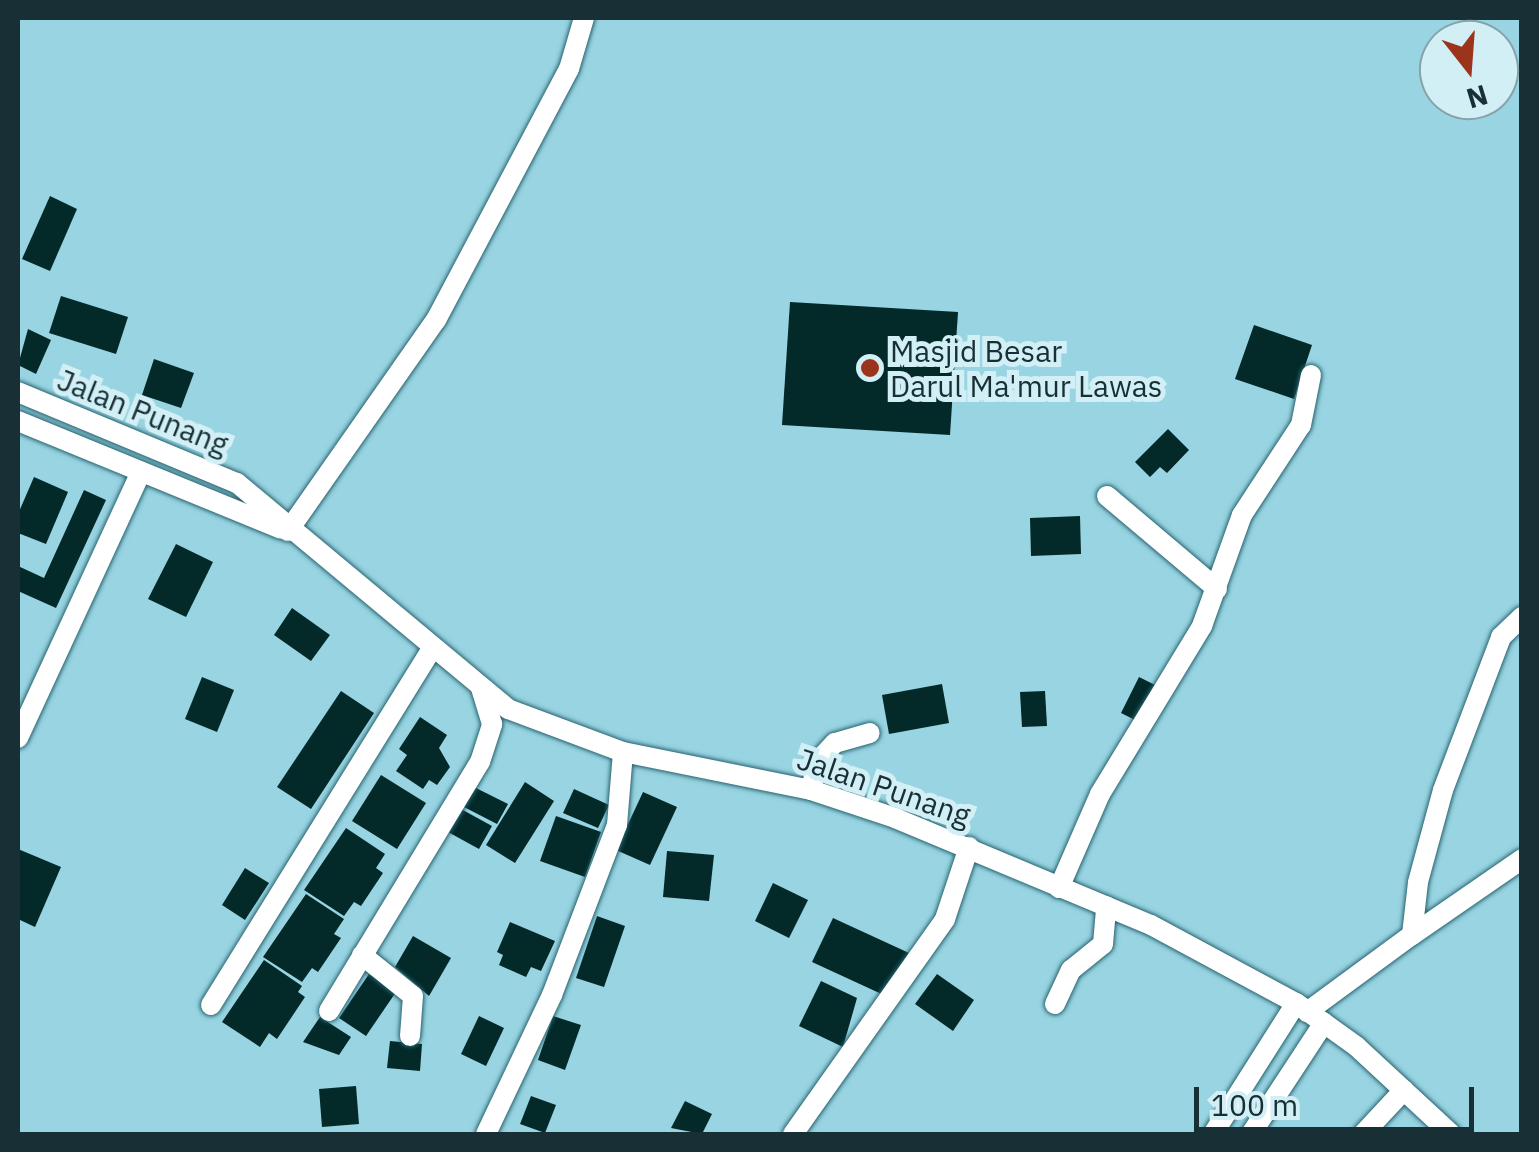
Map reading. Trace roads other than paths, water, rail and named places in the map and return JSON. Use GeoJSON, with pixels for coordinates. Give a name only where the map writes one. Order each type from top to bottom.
{"type":"FeatureCollection","features":[{"type":"Feature","properties":{"kind":"street"},"geometry":{"type":"LineString","coordinates":[[288,531],[436,320],[569,68],[584,18]]}},
{"type":"Feature","properties":{"kind":"street"},"geometry":{"type":"LineString","coordinates":[[1059,888],[1100,794],[1182,663],[1217,589],[1242,515],[1301,425],[1311,375]]}},
{"type":"Feature","properties":{"kind":"street","name":"Jalan Punang"},"geometry":{"type":"LineString","coordinates":[[18,392],[238,484],[288,531],[508,709],[623,752],[810,790],[968,847],[1106,906],[1266,984],[1356,1046],[1451,1134]]}},
{"type":"Feature","properties":{"kind":"street","name":"Jalan Punang"},"geometry":{"type":"LineString","coordinates":[[18,421],[288,531]]}},
{"type":"Feature","properties":{"kind":"street"},"geometry":{"type":"LineString","coordinates":[[18,738],[141,472]]}},
{"type":"Feature","properties":{"kind":"street"},"geometry":{"type":"LineString","coordinates":[[1107,496],[1217,589]]}},
{"type":"Feature","properties":{"kind":"street"},"geometry":{"type":"LineString","coordinates":[[1412,935],[1418,882],[1443,790],[1492,659],[1518,626]]}},
{"type":"Feature","properties":{"kind":"street"},"geometry":{"type":"LineString","coordinates":[[211,1005],[431,650]]}},
{"type":"Feature","properties":{"kind":"street"},"geometry":{"type":"LineString","coordinates":[[329,1011],[480,762],[492,724],[481,685]]}},
{"type":"Feature","properties":{"kind":"street"},"geometry":{"type":"LineString","coordinates":[[810,790],[817,762],[835,742],[870,733]]}},
{"type":"Feature","properties":{"kind":"street"},"geometry":{"type":"LineString","coordinates":[[486,1134],[552,996],[617,826],[623,752]]}},
{"type":"Feature","properties":{"kind":"street"},"geometry":{"type":"LineString","coordinates":[[793,1134],[945,919],[968,847]]}},
{"type":"Feature","properties":{"kind":"street"},"geometry":{"type":"LineString","coordinates":[[1213,1134],[1270,1040],[1522,860]]}},
{"type":"Feature","properties":{"kind":"street"},"geometry":{"type":"LineString","coordinates":[[1055,1004],[1071,970],[1102,944],[1106,906]]}},
{"type":"Feature","properties":{"kind":"street"},"geometry":{"type":"LineString","coordinates":[[362,955],[413,996],[410,1036]]}},
{"type":"Feature","properties":{"kind":"street"},"geometry":{"type":"LineString","coordinates":[[1266,984],[1270,1040]]}},
{"type":"Feature","properties":{"kind":"street"},"geometry":{"type":"LineString","coordinates":[[1252,1134],[1300,1057],[1309,1013]]}},
{"type":"Feature","properties":{"kind":"street"},"geometry":{"type":"LineString","coordinates":[[1300,1057],[1356,1046]]}},
{"type":"Feature","properties":{"kind":"street"},"geometry":{"type":"LineString","coordinates":[[1362,1134],[1404,1090]]}},
{"type":"Feature","properties":{"kind":"place","name":"Masjid Besar Darul Ma'mur Lawas"},"geometry":{"type":"Point","coordinates":[870,368]}}]}
